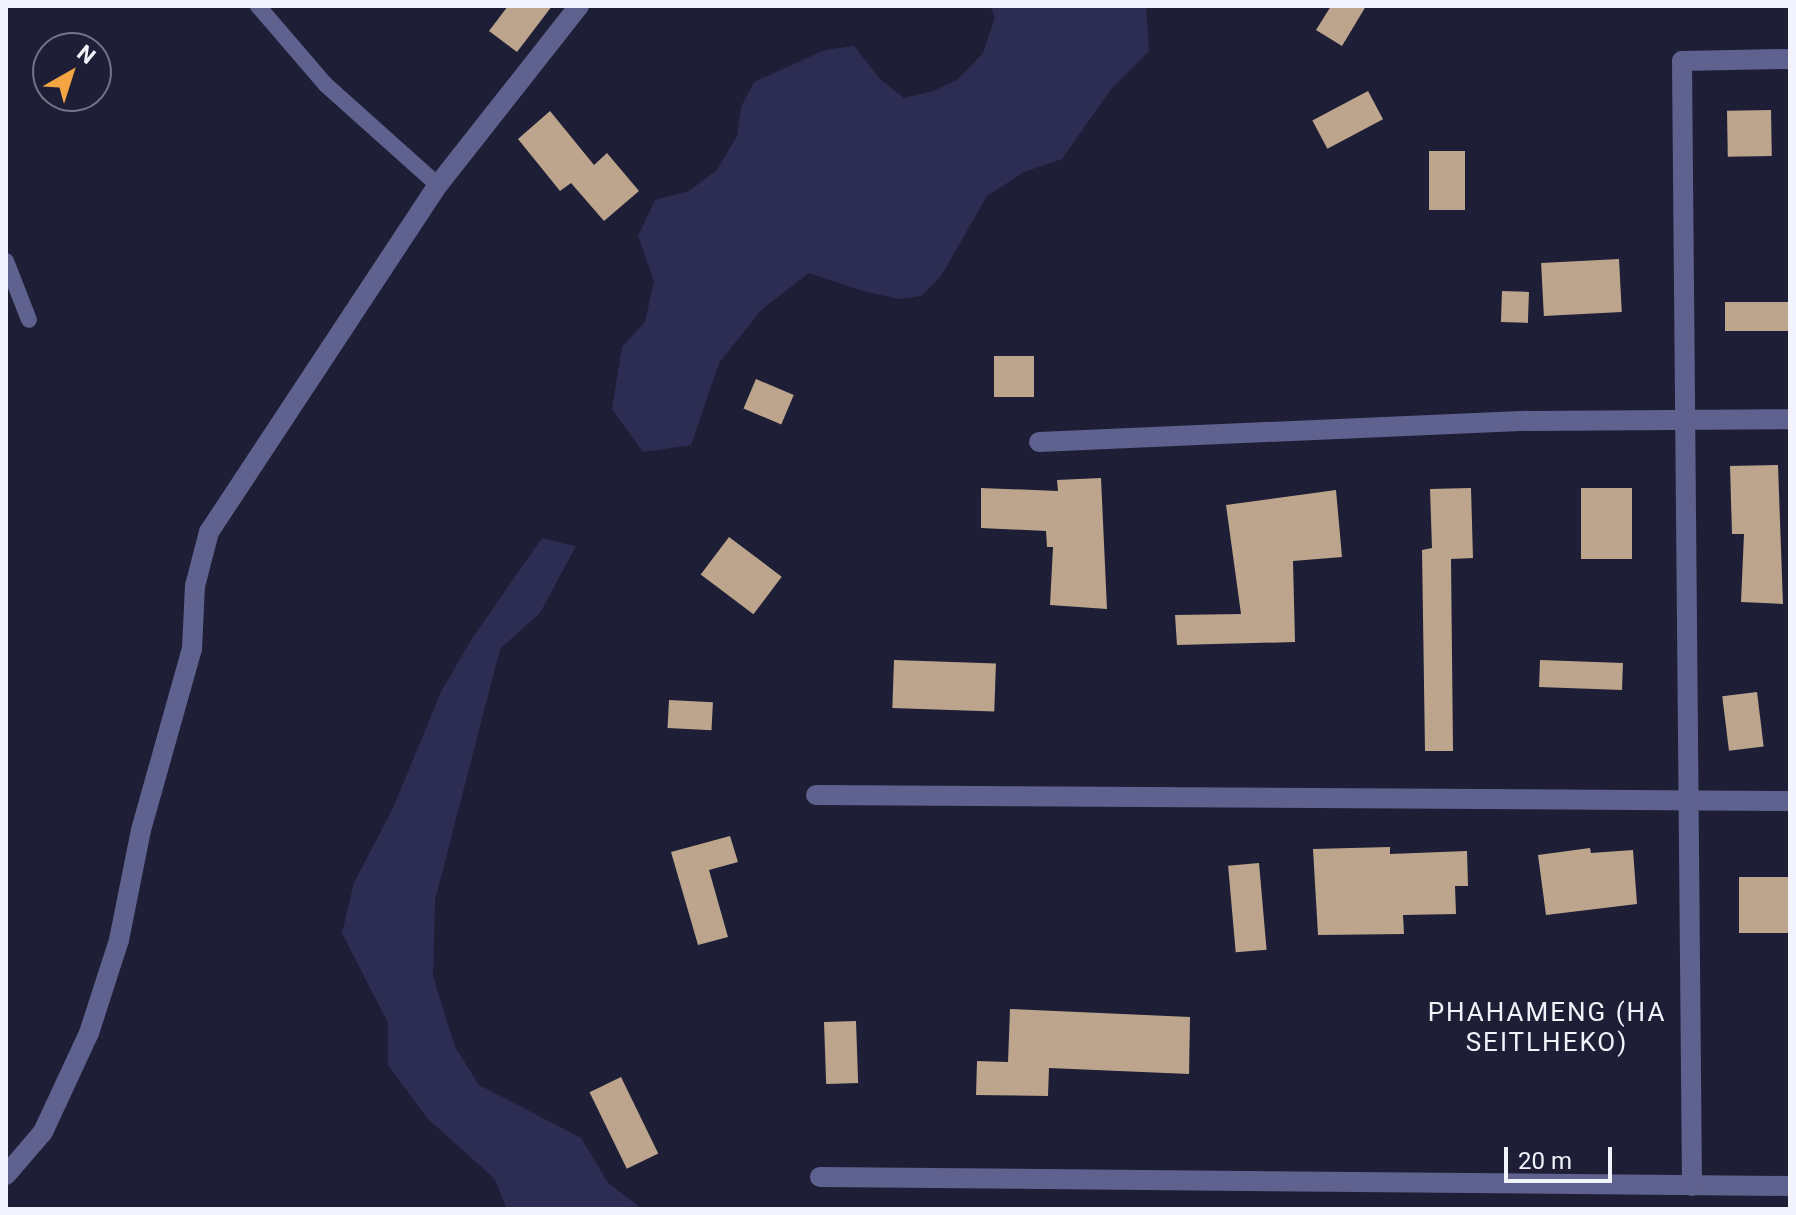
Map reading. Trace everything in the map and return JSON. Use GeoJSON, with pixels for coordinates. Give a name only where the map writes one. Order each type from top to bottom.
{"type":"FeatureCollection","features":[{"type":"Feature","properties":{"kind":"street"},"geometry":{"type":"LineString","coordinates":[[6,1175],[43,1132],[89,1033],[119,940],[141,830],[192,649],[195,586],[209,532],[438,185],[579,6]]}},
{"type":"Feature","properties":{"kind":"street"},"geometry":{"type":"LineString","coordinates":[[1692,1186],[1682,61],[1790,59]]}},
{"type":"Feature","properties":{"kind":"street"},"geometry":{"type":"LineString","coordinates":[[1039,442],[1528,421],[1790,419]]}},
{"type":"Feature","properties":{"kind":"street"},"geometry":{"type":"LineString","coordinates":[[816,795],[1790,801]]}},
{"type":"Feature","properties":{"kind":"street"},"geometry":{"type":"LineString","coordinates":[[820,1177],[1790,1186]]}},
{"type":"Feature","properties":{"kind":"lane"},"geometry":{"type":"LineString","coordinates":[[258,6],[326,85],[438,185]]}},
{"type":"Feature","properties":{"kind":"lane"},"geometry":{"type":"LineString","coordinates":[[6,261],[29,320]]}},
{"type":"Feature","properties":{"kind":"shaded area"},"geometry":{"type":"Polygon","coordinates":[[[990,6],[1146,6],[1149,51],[1111,89],[1062,159],[1024,172],[987,196],[941,276],[921,296],[900,299],[863,291],[809,273],[762,309],[719,363],[691,445],[643,452],[612,409],[622,347],[645,322],[654,281],[638,236],[655,200],[689,191],[717,170],[737,136],[741,107],[754,82],[825,50],[854,46],[880,79],[904,98],[933,91],[957,80],[983,53],[995,17],[990,6]]]}},
{"type":"Feature","properties":{"kind":"shaded area"},"geometry":{"type":"Polygon","coordinates":[[[542,538],[576,546],[540,613],[500,649],[435,900],[433,976],[455,1047],[479,1085],[581,1138],[608,1183],[642,1209],[507,1209],[494,1178],[428,1119],[388,1065],[388,1023],[342,933],[354,883],[393,808],[441,692],[471,640],[542,538]]]}},
{"type":"Feature","properties":{"kind":"building"},"geometry":{"type":"Polygon","coordinates":[[[508,6],[552,6],[517,52],[489,31],[508,6]]]}},
{"type":"Feature","properties":{"kind":"building"},"geometry":{"type":"Polygon","coordinates":[[[1331,6],[1366,6],[1342,46],[1316,30],[1331,6]]]}},
{"type":"Feature","properties":{"kind":"building"},"geometry":{"type":"Polygon","coordinates":[[[1368,91],[1383,119],[1327,149],[1312,121],[1368,91]]]}},
{"type":"Feature","properties":{"kind":"building"},"geometry":{"type":"Polygon","coordinates":[[[1771,110],[1772,156],[1728,157],[1727,111],[1771,110]]]}},
{"type":"Feature","properties":{"kind":"building"},"geometry":{"type":"Polygon","coordinates":[[[550,111],[594,165],[607,153],[639,191],[604,221],[571,183],[560,191],[518,139],[550,111]]]}},
{"type":"Feature","properties":{"kind":"building"},"geometry":{"type":"Polygon","coordinates":[[[1429,151],[1465,151],[1465,210],[1429,210],[1429,151]]]}},
{"type":"Feature","properties":{"kind":"building"},"geometry":{"type":"Polygon","coordinates":[[[1619,259],[1622,312],[1544,316],[1541,263],[1619,259]]]}},
{"type":"Feature","properties":{"kind":"building"},"geometry":{"type":"Polygon","coordinates":[[[1502,291],[1529,292],[1528,323],[1501,322],[1502,291]]]}},
{"type":"Feature","properties":{"kind":"building"},"geometry":{"type":"Polygon","coordinates":[[[1725,302],[1790,302],[1790,331],[1725,331],[1725,302]]]}},
{"type":"Feature","properties":{"kind":"building"},"geometry":{"type":"Polygon","coordinates":[[[994,356],[1034,356],[1034,397],[994,397],[994,356]]]}},
{"type":"Feature","properties":{"kind":"building"},"geometry":{"type":"Polygon","coordinates":[[[756,379],[794,395],[781,424],[743,408],[756,379]]]}},
{"type":"Feature","properties":{"kind":"building"},"geometry":{"type":"Polygon","coordinates":[[[1778,465],[1783,604],[1741,602],[1744,534],[1732,534],[1730,466],[1778,465]]]}},
{"type":"Feature","properties":{"kind":"building"},"geometry":{"type":"Polygon","coordinates":[[[1101,478],[1107,609],[1050,605],[1053,547],[1047,547],[1046,531],[981,528],[981,488],[1058,491],[1057,480],[1101,478]]]}},
{"type":"Feature","properties":{"kind":"building"},"geometry":{"type":"Polygon","coordinates":[[[1471,488],[1473,558],[1451,559],[1453,751],[1425,751],[1422,550],[1432,548],[1430,489],[1471,488]]]}},
{"type":"Feature","properties":{"kind":"building"},"geometry":{"type":"Polygon","coordinates":[[[1581,488],[1632,488],[1632,559],[1581,559],[1581,488]]]}},
{"type":"Feature","properties":{"kind":"building"},"geometry":{"type":"Polygon","coordinates":[[[1336,490],[1342,557],[1293,561],[1295,642],[1177,645],[1175,615],[1241,614],[1226,505],[1336,490]]]}},
{"type":"Feature","properties":{"kind":"building"},"geometry":{"type":"Polygon","coordinates":[[[729,537],[782,577],[753,614],[701,575],[729,537]]]}},
{"type":"Feature","properties":{"kind":"building"},"geometry":{"type":"Polygon","coordinates":[[[894,660],[996,664],[994,712],[892,708],[894,660]]]}},
{"type":"Feature","properties":{"kind":"building"},"geometry":{"type":"Polygon","coordinates":[[[1540,660],[1623,663],[1622,690],[1539,687],[1540,660]]]}},
{"type":"Feature","properties":{"kind":"building"},"geometry":{"type":"Polygon","coordinates":[[[1757,692],[1764,747],[1729,751],[1722,696],[1757,692]]]}},
{"type":"Feature","properties":{"kind":"building"},"geometry":{"type":"Polygon","coordinates":[[[669,700],[713,702],[711,730],[668,728],[669,700]]]}},
{"type":"Feature","properties":{"kind":"building"},"geometry":{"type":"Polygon","coordinates":[[[730,836],[738,862],[709,870],[728,937],[698,945],[671,852],[730,836]]]}},
{"type":"Feature","properties":{"kind":"building"},"geometry":{"type":"Polygon","coordinates":[[[1390,847],[1390,854],[1467,851],[1468,886],[1455,886],[1456,914],[1403,915],[1404,934],[1318,935],[1313,849],[1390,847]]]}},
{"type":"Feature","properties":{"kind":"building"},"geometry":{"type":"Polygon","coordinates":[[[1590,848],[1591,853],[1633,850],[1637,904],[1546,915],[1538,855],[1590,848]]]}},
{"type":"Feature","properties":{"kind":"building"},"geometry":{"type":"Polygon","coordinates":[[[1259,863],[1267,950],[1236,952],[1228,866],[1259,863]]]}},
{"type":"Feature","properties":{"kind":"building"},"geometry":{"type":"Polygon","coordinates":[[[1739,877],[1790,877],[1790,933],[1739,933],[1739,877]]]}},
{"type":"Feature","properties":{"kind":"building"},"geometry":{"type":"Polygon","coordinates":[[[1010,1009],[1190,1017],[1189,1074],[1049,1068],[1048,1096],[976,1095],[977,1061],[1008,1062],[1010,1009]]]}},
{"type":"Feature","properties":{"kind":"building"},"geometry":{"type":"Polygon","coordinates":[[[856,1021],[858,1083],[826,1084],[824,1022],[856,1021]]]}},
{"type":"Feature","properties":{"kind":"building"},"geometry":{"type":"Polygon","coordinates":[[[621,1077],[658,1153],[627,1169],[590,1092],[621,1077]]]}},
{"type":"Feature","properties":{"kind":"district","name":"PHAHAMENG (HA SEITLHEKO)"},"geometry":{"type":"Point","coordinates":[1547,1028]}}]}
